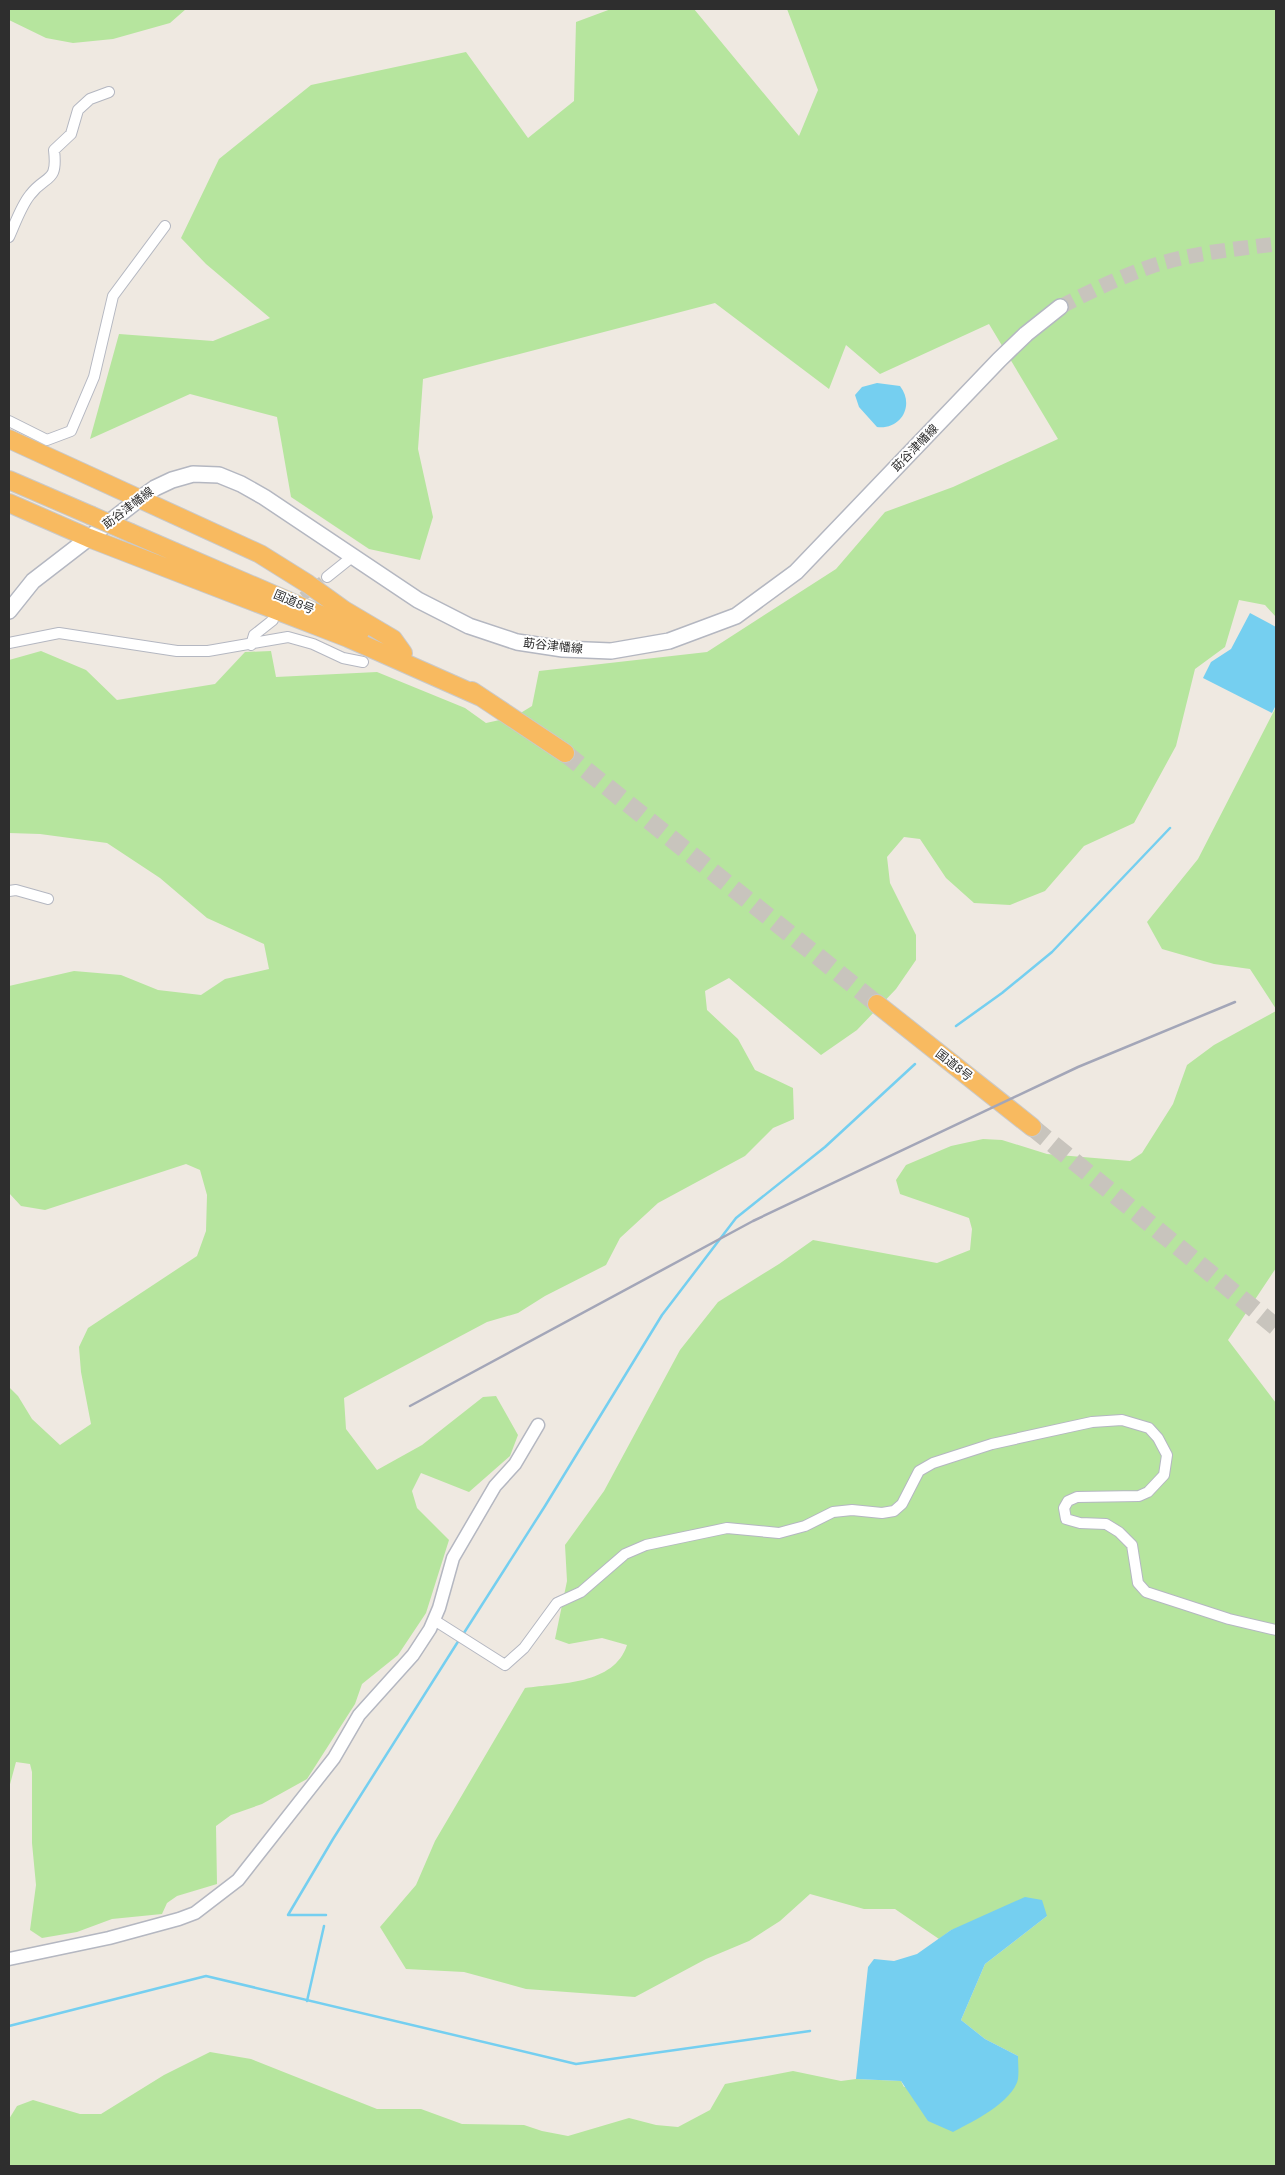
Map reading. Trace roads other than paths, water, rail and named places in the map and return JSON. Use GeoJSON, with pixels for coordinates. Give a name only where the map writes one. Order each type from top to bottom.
{"type":"FeatureCollection","features":[{"type":"Feature","properties":{"kind":"highway"},"geometry":{"type":"LineString","coordinates":[[9,439],[50,460],[260,554],[344,610],[393,639],[403,653]]}},
{"type":"Feature","properties":{"kind":"highway","name":"国道8号"},"geometry":{"type":"LineString","coordinates":[[9,480],[337,621],[403,653],[481,697],[565,753]]}},
{"type":"Feature","properties":{"kind":"highway"},"geometry":{"type":"LineString","coordinates":[[9,503],[89,538],[348,638],[481,697]]}},
{"type":"Feature","properties":{"kind":"highway","name":"国道8号"},"geometry":{"type":"LineString","coordinates":[[877,1004],[1032,1127]]}},
{"type":"Feature","properties":{"kind":"main road","name":"莇谷津幡線"},"geometry":{"type":"LineString","coordinates":[[9,611],[33,581],[138,500],[155,488],[192,474],[219,476],[241,484],[264,497],[418,600],[469,626],[517,642],[562,649],[611,651],[669,641],[736,616],[796,572],[999,360],[1026,334],[1060,307]]}},
{"type":"Feature","properties":{"kind":"street"},"geometry":{"type":"LineString","coordinates":[[9,237],[30,194],[51,178],[56,166],[54,150],[71,134],[78,110],[90,99],[109,92]]}},
{"type":"Feature","properties":{"kind":"street"},"geometry":{"type":"LineString","coordinates":[[9,421],[46,440],[71,431],[94,377],[113,296],[165,226]]}},
{"type":"Feature","properties":{"kind":"street"},"geometry":{"type":"LineString","coordinates":[[327,577],[352,557]]}},
{"type":"Feature","properties":{"kind":"street"},"geometry":{"type":"LineString","coordinates":[[251,645],[254,635],[273,620]]}},
{"type":"Feature","properties":{"kind":"street"},"geometry":{"type":"LineString","coordinates":[[9,643],[59,633],[177,651],[208,650],[251,645],[288,637],[313,644],[343,658],[363,662]]}},
{"type":"Feature","properties":{"kind":"street"},"geometry":{"type":"LineString","coordinates":[[9,891],[16,890],[48,899]]}},
{"type":"Feature","properties":{"kind":"street"},"geometry":{"type":"LineString","coordinates":[[434,1620],[505,1665],[524,1648],[558,1604],[581,1592],[625,1554],[646,1545],[727,1528],[779,1534],[805,1526],[833,1512],[852,1510],[882,1514],[894,1511],[902,1504],[919,1470],[933,1463],[1001,1442],[1092,1422],[1122,1420],[1149,1428],[1158,1438],[1167,1455],[1164,1475],[1148,1492],[1139,1496],[1077,1497],[1068,1502],[1064,1508],[1066,1519],[1080,1523],[1106,1524],[1119,1532],[1132,1545],[1138,1583],[1146,1592],[1229,1619],[1276,1630]]}},
{"type":"Feature","properties":{"kind":"street"},"geometry":{"type":"LineString","coordinates":[[9,1960],[109,1938],[195,1913],[238,1880],[334,1758],[359,1715],[413,1655],[434,1620],[453,1558],[494,1486],[515,1464],[538,1425]]}},
{"type":"Feature","properties":{"kind":"water"},"geometry":{"type":"Polygon","coordinates":[[[877,383],[900,386],[904,393],[906,408],[903,415],[893,425],[877,427],[859,407],[855,395],[862,387],[877,383]]]}},
{"type":"Feature","properties":{"kind":"water"},"geometry":{"type":"Polygon","coordinates":[[[1250,613],[1276,627],[1276,705],[1272,713],[1203,678],[1211,662],[1231,649],[1250,613]]]}},
{"type":"Feature","properties":{"kind":"water"},"geometry":{"type":"Polygon","coordinates":[[[1025,1897],[1042,1900],[1047,1916],[985,1964],[961,2020],[985,2039],[1018,2056],[1018,2079],[1008,2096],[991,2110],[953,2132],[928,2121],[901,2081],[856,2079],[868,1967],[874,1959],[894,1961],[917,1954],[951,1930],[1025,1897]]]}},
{"type":"Feature","properties":{"kind":"waterway"},"geometry":{"type":"LineString","coordinates":[[956,1026],[1002,993],[1052,952],[1170,828]]}},
{"type":"Feature","properties":{"kind":"waterway"},"geometry":{"type":"LineString","coordinates":[[462,1636],[545,1506],[662,1315],[736,1218],[825,1147],[915,1064]]}},
{"type":"Feature","properties":{"kind":"waterway"},"geometry":{"type":"LineString","coordinates":[[326,1915],[288,1915],[333,1839],[459,1640]]}},
{"type":"Feature","properties":{"kind":"waterway"},"geometry":{"type":"LineString","coordinates":[[307,2001],[324,1926]]}},
{"type":"Feature","properties":{"kind":"waterway"},"geometry":{"type":"LineString","coordinates":[[9,2026],[206,1976],[576,2064],[810,2031]]}},
{"type":"Feature","properties":{"kind":"tunnel"},"geometry":{"type":"LineString","coordinates":[[1060,307],[1107,284],[1155,265],[1199,254],[1276,244]]}},
{"type":"Feature","properties":{"kind":"tunnel"},"geometry":{"type":"LineString","coordinates":[[291,606],[327,577]]}},
{"type":"Feature","properties":{"kind":"tunnel"},"geometry":{"type":"LineString","coordinates":[[565,753],[877,1004]]}},
{"type":"Feature","properties":{"kind":"tunnel"},"geometry":{"type":"LineString","coordinates":[[1032,1127],[1276,1327]]}},
{"type":"Feature","properties":{"kind":"railway"},"geometry":{"type":"LineString","coordinates":[[410,1406],[753,1221],[1078,1067],[1235,1002]]}}]}
